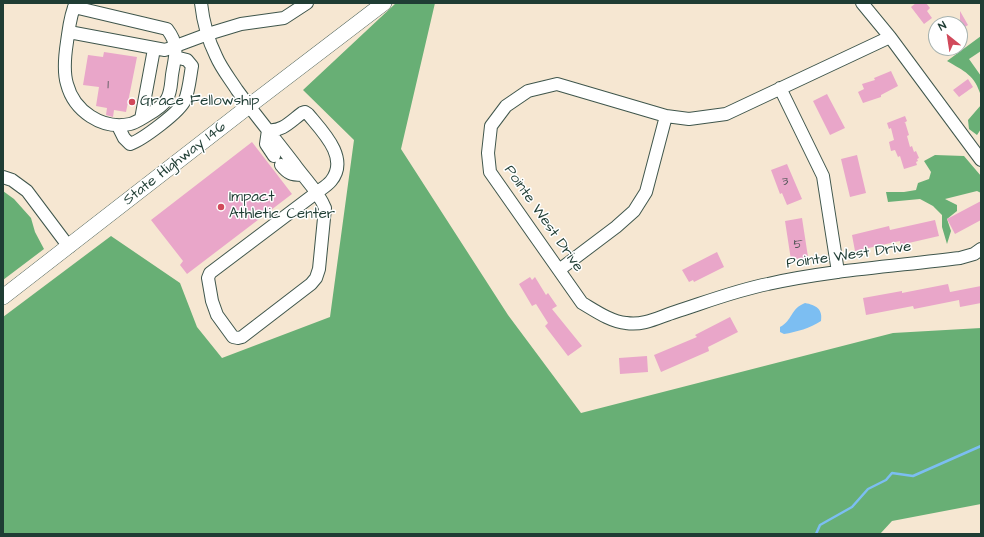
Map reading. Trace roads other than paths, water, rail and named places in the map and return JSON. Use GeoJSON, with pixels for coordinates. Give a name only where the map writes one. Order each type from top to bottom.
{"type":"FeatureCollection","features":[{"type":"Feature","properties":{"kind":"main road","name":"State Highway 146"},"geometry":{"type":"LineString","coordinates":[[3,297],[384,3]]}},
{"type":"Feature","properties":{"kind":"street"},"geometry":{"type":"LineString","coordinates":[[201,3],[202,14],[216,56],[228,76],[249,106],[268,130],[302,175],[316,193],[322,201],[325,208],[319,269],[316,278],[311,284],[238,338],[234,337],[217,315],[212,301],[208,278],[210,273],[316,193],[331,181],[336,171],[337,159],[333,146],[305,112],[281,129],[274,131],[268,130]]}},
{"type":"Feature","properties":{"kind":"street"},"geometry":{"type":"LineString","coordinates":[[176,52],[208,34],[241,24],[284,18],[307,3]]}},
{"type":"Feature","properties":{"kind":"street"},"geometry":{"type":"LineString","coordinates":[[862,3],[890,37],[981,160]]}},
{"type":"Feature","properties":{"kind":"street"},"geometry":{"type":"LineString","coordinates":[[75,5],[167,29],[172,36],[176,52],[170,92],[167,100],[156,110],[132,124],[118,126],[105,124],[93,118],[81,109],[72,98],[67,84],[65,58],[75,5]]}},
{"type":"Feature","properties":{"kind":"street"},"geometry":{"type":"LineString","coordinates":[[69,32],[176,52],[187,60],[192,66],[185,100],[181,108],[142,139],[130,144],[124,138],[118,126]]}},
{"type":"Feature","properties":{"kind":"street","name":"Pointe West Drive"},"geometry":{"type":"LineString","coordinates":[[890,37],[726,114],[689,119],[666,116],[557,84],[528,90],[506,106],[491,126],[488,153],[490,172],[582,302],[600,314],[625,323],[648,322],[700,304],[768,284],[838,272],[960,258],[974,254],[981,249]]}},
{"type":"Feature","properties":{"kind":"street"},"geometry":{"type":"LineString","coordinates":[[141,119],[154,49]]}},
{"type":"Feature","properties":{"kind":"street"},"geometry":{"type":"LineString","coordinates":[[780,88],[822,176],[838,272]]}},
{"type":"Feature","properties":{"kind":"street"},"geometry":{"type":"LineString","coordinates":[[559,270],[616,227],[634,211],[646,192],[666,116]]}},
{"type":"Feature","properties":{"kind":"street"},"geometry":{"type":"LineString","coordinates":[[268,130],[266,144],[287,173],[302,175]]}},
{"type":"Feature","properties":{"kind":"street"},"geometry":{"type":"LineString","coordinates":[[3,176],[12,180],[27,191],[69,247]]}},
{"type":"Feature","properties":{"kind":"water"},"geometry":{"type":"Polygon","coordinates":[[[805,303],[818,308],[821,313],[821,321],[799,331],[784,334],[780,332],[780,327],[800,305],[805,303]]]}},
{"type":"Feature","properties":{"kind":"waterway"},"geometry":{"type":"LineString","coordinates":[[816,534],[820,525],[852,507],[868,489],[886,480],[892,473],[913,476],[981,446]]}},
{"type":"Feature","properties":{"kind":"place","name":"Grace Fellowship"},"geometry":{"type":"Point","coordinates":[132,102]}},
{"type":"Feature","properties":{"kind":"place","name":"Impact Athletic Center"},"geometry":{"type":"Point","coordinates":[221,207]}}]}
